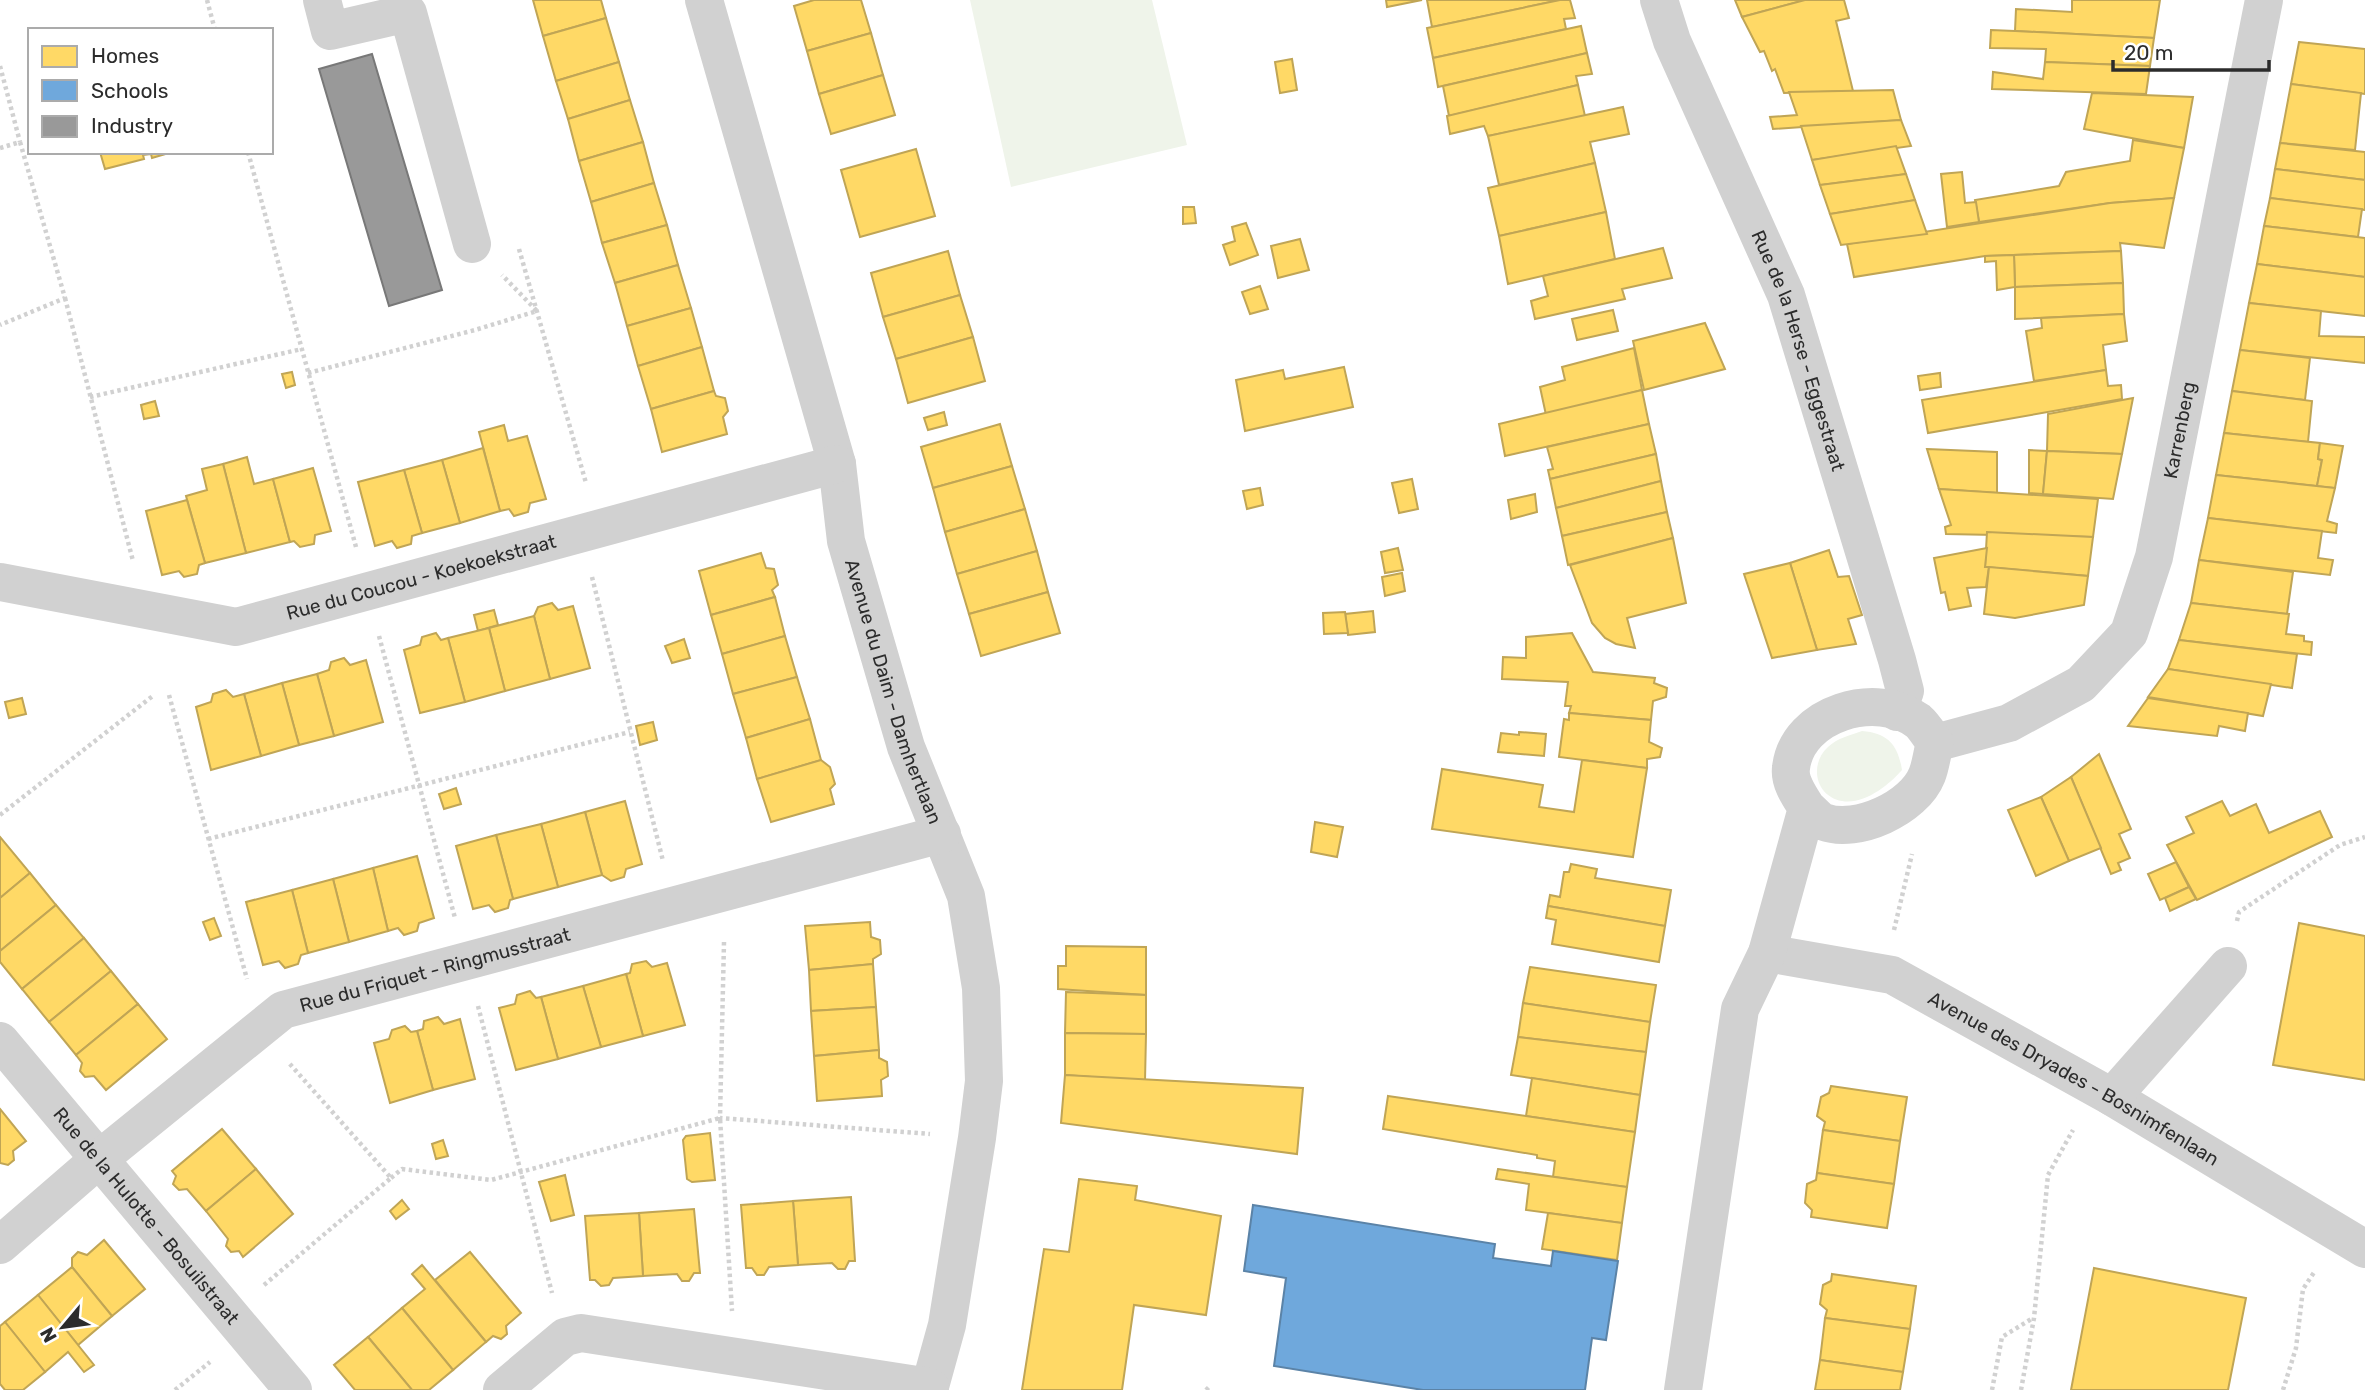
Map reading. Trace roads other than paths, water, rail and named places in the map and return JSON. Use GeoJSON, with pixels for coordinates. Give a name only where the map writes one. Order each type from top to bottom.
{"type":"FeatureCollection","features":[{"type":"Feature","properties":{"kind":"street"},"geometry":{"type":"LineString","coordinates":[[322,0],[330,31],[408,13],[472,244]]}},
{"type":"Feature","properties":{"kind":"street","name":"Avenue du Daim - Damhertlaan"},"geometry":{"type":"LineString","coordinates":[[704,0],[837,464],[846,541],[906,747],[966,896],[981,988],[984,1081],[977,1138],[947,1325],[929,1388]]}},
{"type":"Feature","properties":{"kind":"street","name":"Rue de la Herse - Eggestraat"},"geometry":{"type":"LineString","coordinates":[[1659,0],[1672,41],[1786,295],[1900,671],[1905,691],[1897,712]]}},
{"type":"Feature","properties":{"kind":"street","name":"Karrenberg"},"geometry":{"type":"LineString","coordinates":[[1935,743],[2009,723],[2081,684],[2129,633],[2154,557],[2264,0]]}},
{"type":"Feature","properties":{"kind":"street","name":"Rue du Coucou - Koekoekstraat"},"geometry":{"type":"LineString","coordinates":[[0,582],[236,627],[837,464]]}},
{"type":"Feature","properties":{"kind":"street"},"geometry":{"type":"LineString","coordinates":[[1878,705],[1897,712],[1918,721],[1935,743],[1927,777],[1905,802],[1886,813],[1854,825],[1822,822],[1807,808],[1796,791],[1790,770],[1797,749],[1810,731],[1830,718],[1878,705]]}},
{"type":"Feature","properties":{"kind":"street"},"geometry":{"type":"LineString","coordinates":[[1684,1390],[1740,1009],[1767,953],[1807,808]]}},
{"type":"Feature","properties":{"kind":"street","name":"Rue du Friquet - Ringmusstraat"},"geometry":{"type":"LineString","coordinates":[[0,1245],[98,1160],[283,1010],[942,834]]}},
{"type":"Feature","properties":{"kind":"street","name":"Avenue des Dryades - Bosnimfenlaan"},"geometry":{"type":"LineString","coordinates":[[1767,953],[1892,975],[2112,1097],[2365,1249]]}},
{"type":"Feature","properties":{"kind":"street"},"geometry":{"type":"LineString","coordinates":[[2112,1097],[2228,966]]}},
{"type":"Feature","properties":{"kind":"street","name":"Rue de la Hulotte - Bosuilstraat"},"geometry":{"type":"LineString","coordinates":[[0,1041],[293,1390]]}},
{"type":"Feature","properties":{"kind":"street"},"geometry":{"type":"LineString","coordinates":[[502,1390],[565,1337],[581,1333],[929,1388]]}}]}
